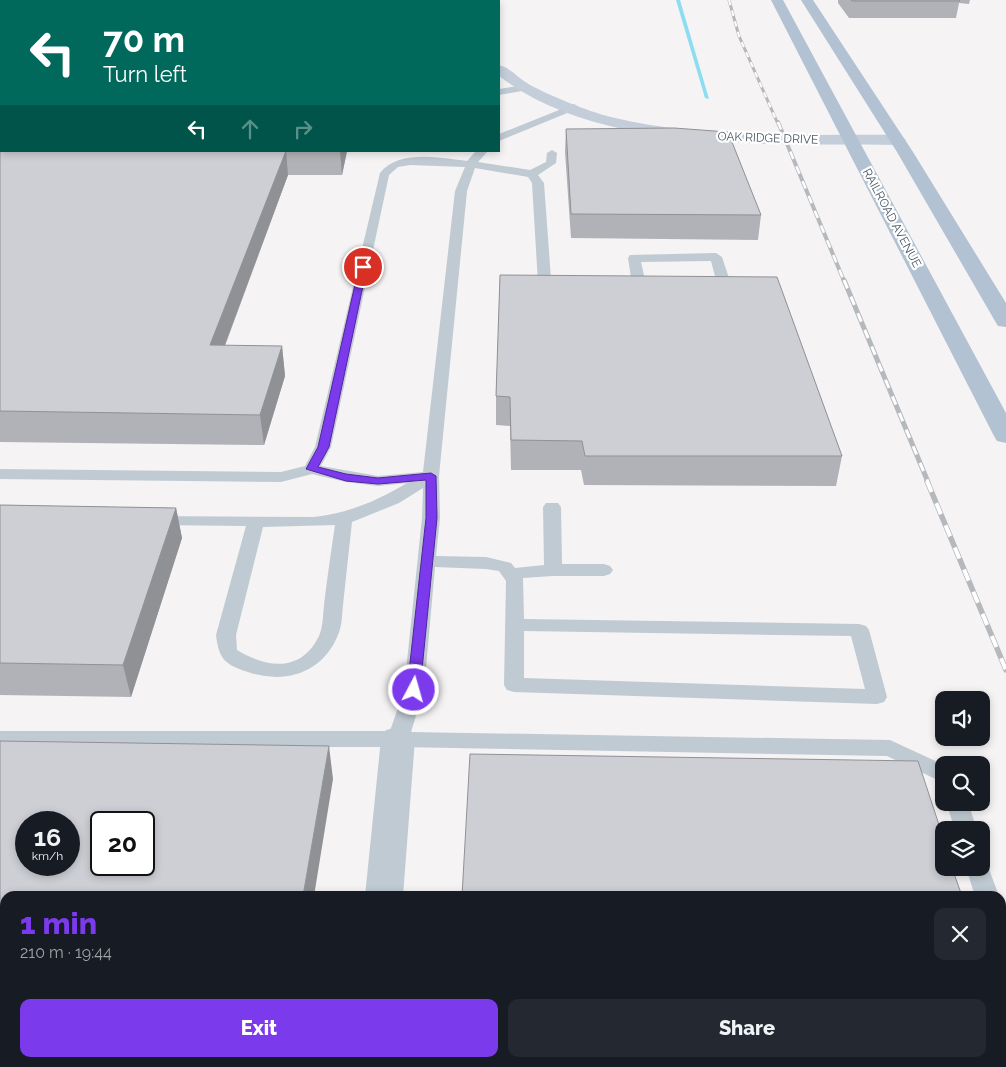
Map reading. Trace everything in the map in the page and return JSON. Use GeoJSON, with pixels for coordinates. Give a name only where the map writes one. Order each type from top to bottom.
{"type":"FeatureCollection","features":[{"type":"Feature","properties":{"kind":"main road","name":"RAILROAD AVENUE"},"geometry":{"type":"LineString","coordinates":[[777,0],[1006,436]]}},
{"type":"Feature","properties":{"kind":"main road"},"geometry":{"type":"LineString","coordinates":[[806,0],[894,134],[1006,321]]}},
{"type":"Feature","properties":{"kind":"main road","name":"OAK RIDGE DRIVE"},"geometry":{"type":"LineString","coordinates":[[500,69],[524,88],[578,108],[606,121],[682,133],[752,138],[847,133],[894,134]]}},
{"type":"Feature","properties":{"kind":"street"},"geometry":{"type":"LineString","coordinates":[[384,891],[398,739]]}},
{"type":"Feature","properties":{"kind":"lane"},"geometry":{"type":"LineString","coordinates":[[500,92],[524,88]]}},
{"type":"Feature","properties":{"kind":"lane"},"geometry":{"type":"LineString","coordinates":[[500,138],[520,128],[578,108]]}},
{"type":"Feature","properties":{"kind":"lane"},"geometry":{"type":"LineString","coordinates":[[506,125],[520,128]]}},
{"type":"Feature","properties":{"kind":"lane"},"geometry":{"type":"LineString","coordinates":[[398,739],[414,690],[431,518],[431,476],[461,191],[473,160],[482,152]]}},
{"type":"Feature","properties":{"kind":"lane"},"geometry":{"type":"LineString","coordinates":[[312,469],[324,447],[384,176],[392,167],[409,156],[532,174],[551,163],[552,153]]}},
{"type":"Feature","properties":{"kind":"lane"},"geometry":{"type":"LineString","coordinates":[[532,174],[538,183],[545,283],[573,283]]}},
{"type":"Feature","properties":{"kind":"lane"},"geometry":{"type":"LineString","coordinates":[[639,284],[634,258],[716,257],[724,284],[696,284]]}},
{"type":"Feature","properties":{"kind":"lane"},"geometry":{"type":"LineString","coordinates":[[0,474],[281,477],[312,469],[346,477],[378,481],[431,476]]}},
{"type":"Feature","properties":{"kind":"lane"},"geometry":{"type":"LineString","coordinates":[[136,520],[314,522],[344,519],[393,499],[431,476]]}},
{"type":"Feature","properties":{"kind":"lane"},"geometry":{"type":"LineString","coordinates":[[552,507],[553,570]]}},
{"type":"Feature","properties":{"kind":"lane"},"geometry":{"type":"LineString","coordinates":[[256,521],[226,635],[228,653],[244,665],[270,672],[295,670],[315,658],[329,636],[344,519]]}},
{"type":"Feature","properties":{"kind":"lane"},"geometry":{"type":"LineString","coordinates":[[427,562],[486,563],[505,567],[515,581],[514,685],[877,697],[859,630],[515,624]]}},
{"type":"Feature","properties":{"kind":"lane"},"geometry":{"type":"LineString","coordinates":[[509,574],[553,570],[604,570]]}},
{"type":"Feature","properties":{"kind":"lane"},"geometry":{"type":"LineString","coordinates":[[0,739],[398,739],[890,748],[935,770]]}},
{"type":"Feature","properties":{"kind":"lane"},"geometry":{"type":"LineString","coordinates":[[981,876],[986,891]]}},
{"type":"Feature","properties":{"kind":"building"},"geometry":{"type":"Polygon","coordinates":[[[959,0],[960,1],[852,1],[959,0]]]}},
{"type":"Feature","properties":{"kind":"building"},"geometry":{"type":"Polygon","coordinates":[[[674,128],[728,132],[761,215],[571,214],[566,129],[674,128]]]}},
{"type":"Feature","properties":{"kind":"building"},"geometry":{"type":"Polygon","coordinates":[[[0,152],[286,152],[210,345],[282,346],[260,415],[0,411],[0,152]]]}},
{"type":"Feature","properties":{"kind":"building"},"geometry":{"type":"Polygon","coordinates":[[[500,275],[777,277],[842,456],[585,456],[582,441],[511,440],[510,397],[496,396],[500,275]]]}},
{"type":"Feature","properties":{"kind":"building"},"geometry":{"type":"Polygon","coordinates":[[[0,505],[176,508],[123,665],[0,663],[0,505]]]}},
{"type":"Feature","properties":{"kind":"building"},"geometry":{"type":"Polygon","coordinates":[[[0,741],[329,746],[304,891],[0,891],[0,741]]]}},
{"type":"Feature","properties":{"kind":"building"},"geometry":{"type":"Polygon","coordinates":[[[470,754],[918,761],[938,821],[935,821],[935,876],[955,876],[960,891],[462,891],[470,754]]]}},
{"type":"Feature","properties":{"kind":"waterway"},"geometry":{"type":"LineString","coordinates":[[678,0],[707,98]]}},
{"type":"Feature","properties":{"kind":"railway"},"geometry":{"type":"LineString","coordinates":[[729,0],[739,36],[778,124]]}},
{"type":"Feature","properties":{"kind":"railway"},"geometry":{"type":"LineString","coordinates":[[778,122],[844,281]]}},
{"type":"Feature","properties":{"kind":"railway"},"geometry":{"type":"LineString","coordinates":[[844,280],[928,482]]}},
{"type":"Feature","properties":{"kind":"railway"},"geometry":{"type":"LineString","coordinates":[[927,481],[1006,670]]}},
{"type":"Feature","properties":{"kind":"route"},"geometry":{"type":"LineString","coordinates":[[363,267],[324,447],[312,469],[346,477],[378,481],[431,476],[431,518],[414,690]]}}]}
